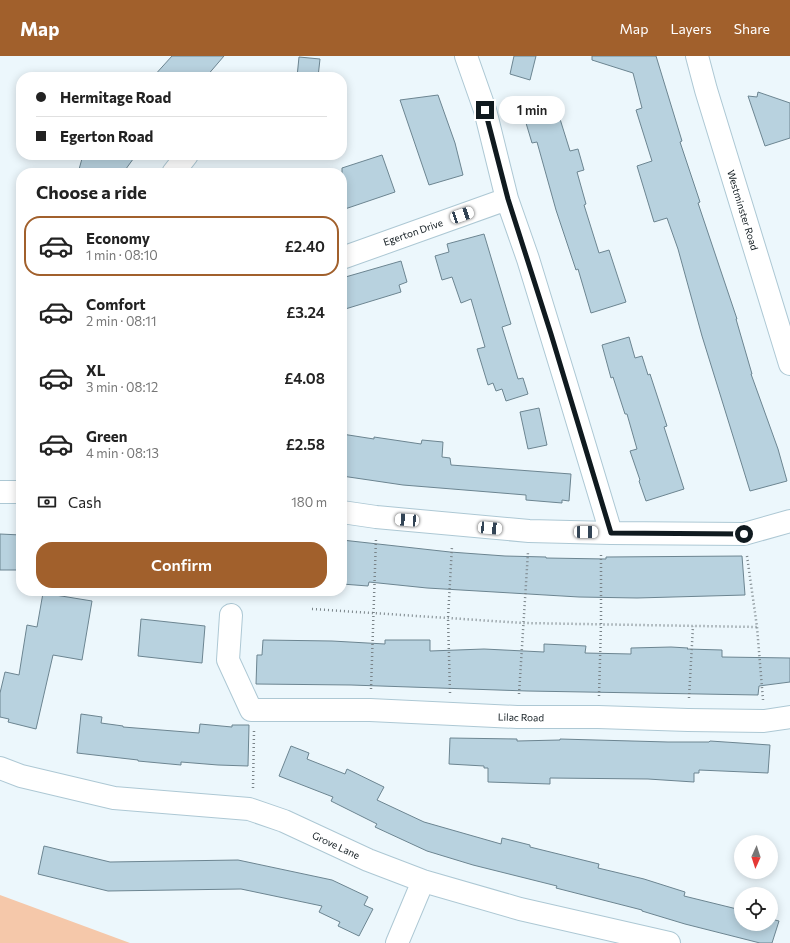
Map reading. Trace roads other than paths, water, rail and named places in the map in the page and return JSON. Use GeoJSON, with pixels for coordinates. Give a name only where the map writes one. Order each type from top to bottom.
{"type":"FeatureCollection","features":[{"type":"Feature","properties":{"kind":"street"},"geometry":{"type":"LineString","coordinates":[[466,56],[485,110],[508,199],[551,334],[606,533]]}},
{"type":"Feature","properties":{"kind":"street","name":"Westminster Road"},"geometry":{"type":"LineString","coordinates":[[697,56],[706,90],[790,364]]}},
{"type":"Feature","properties":{"kind":"street"},"geometry":{"type":"LineString","coordinates":[[177,168],[184,160]]}},
{"type":"Feature","properties":{"kind":"street","name":"Egerton Drive"},"geometry":{"type":"LineString","coordinates":[[347,256],[508,199]]}},
{"type":"Feature","properties":{"kind":"street"},"geometry":{"type":"LineString","coordinates":[[0,492],[16,492]]}},
{"type":"Feature","properties":{"kind":"street"},"geometry":{"type":"LineString","coordinates":[[347,513],[376,517],[529,531],[606,533],[744,534],[790,521]]}},
{"type":"Feature","properties":{"kind":"street","name":"Lilac Road"},"geometry":{"type":"LineString","coordinates":[[230,615],[228,660],[238,683],[253,710],[370,710],[517,717],[598,717],[764,721],[790,717]]}},
{"type":"Feature","properties":{"kind":"street","name":"Grove Lane"},"geometry":{"type":"LineString","coordinates":[[0,768],[21,776],[114,798],[253,810],[284,821],[368,860],[423,881],[520,909],[669,943]]}},
{"type":"Feature","properties":{"kind":"street"},"geometry":{"type":"LineString","coordinates":[[397,943],[423,881]]}}]}
